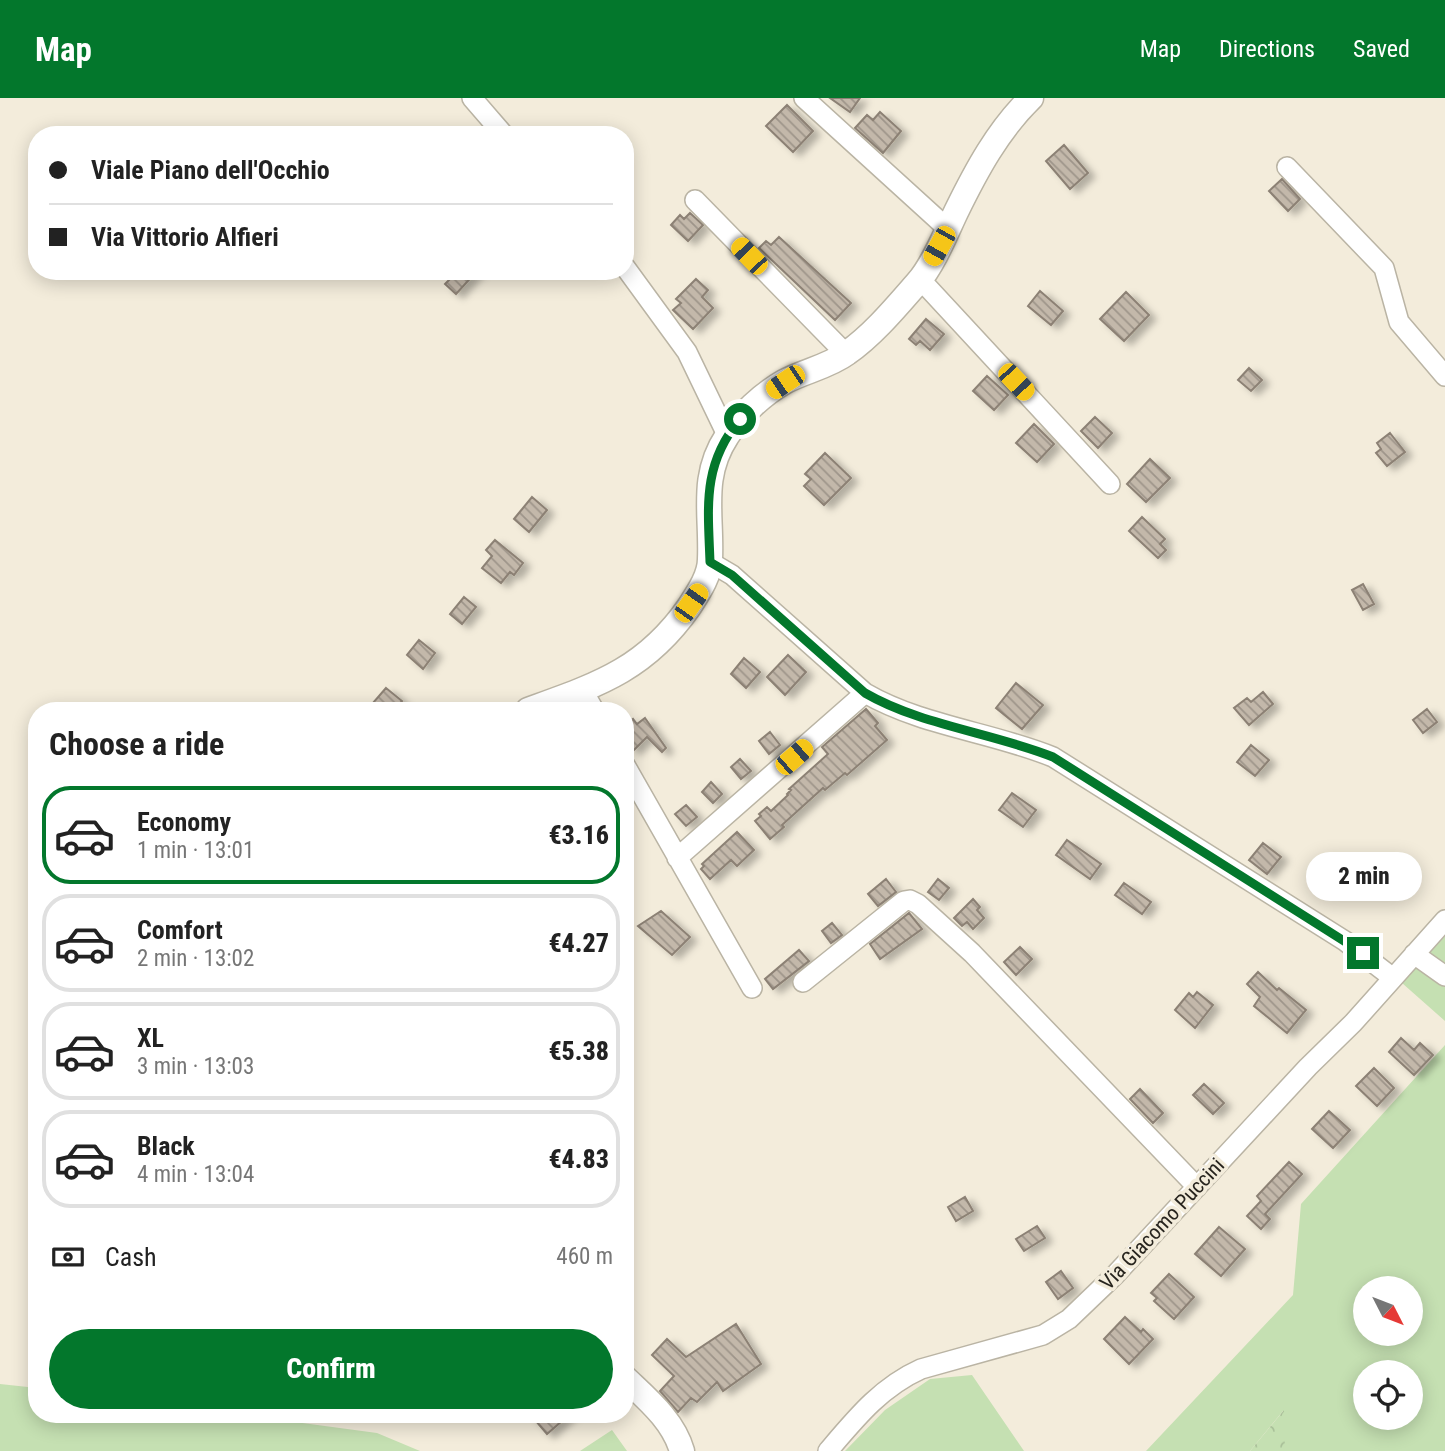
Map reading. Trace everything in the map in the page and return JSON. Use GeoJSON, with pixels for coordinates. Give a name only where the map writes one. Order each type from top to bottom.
{"type":"FeatureCollection","features":[{"type":"Feature","properties":{"kind":"main road"},"geometry":{"type":"LineString","coordinates":[[588,701],[657,643],[682,617],[701,590],[710,562],[709,480],[727,435],[750,409],[785,382],[846,354],[920,279],[973,176],[995,140],[1031,98]]}},
{"type":"Feature","properties":{"kind":"main road"},"geometry":{"type":"LineString","coordinates":[[634,1386],[655,1406],[682,1451]]}},
{"type":"Feature","properties":{"kind":"street"},"geometry":{"type":"LineString","coordinates":[[472,98],[495,126]]}},
{"type":"Feature","properties":{"kind":"street"},"geometry":{"type":"LineString","coordinates":[[804,98],[948,229]]}},
{"type":"Feature","properties":{"kind":"street"},"geometry":{"type":"LineString","coordinates":[[1287,167],[1384,268],[1399,323],[1445,376]]}},
{"type":"Feature","properties":{"kind":"street"},"geometry":{"type":"LineString","coordinates":[[695,200],[846,354]]}},
{"type":"Feature","properties":{"kind":"street"},"geometry":{"type":"LineString","coordinates":[[634,279],[687,352],[727,435]]}},
{"type":"Feature","properties":{"kind":"street"},"geometry":{"type":"LineString","coordinates":[[920,279],[1110,484]]}},
{"type":"Feature","properties":{"kind":"street"},"geometry":{"type":"LineString","coordinates":[[710,562],[732,575],[865,693],[882,703],[1032,748],[1053,757],[1345,941],[1393,978]]}},
{"type":"Feature","properties":{"kind":"street"},"geometry":{"type":"LineString","coordinates":[[677,859],[865,693]]}},
{"type":"Feature","properties":{"kind":"street"},"geometry":{"type":"LineString","coordinates":[[634,781],[752,988]]}},
{"type":"Feature","properties":{"kind":"street"},"geometry":{"type":"LineString","coordinates":[[803,982],[904,901],[910,900],[918,904],[972,953],[1197,1187]]}},
{"type":"Feature","properties":{"kind":"street","name":"Via Giacomo Puccini"},"geometry":{"type":"LineString","coordinates":[[828,1451],[875,1398],[904,1377],[921,1369],[1043,1335],[1069,1319],[1108,1282],[1445,920]]}},
{"type":"Feature","properties":{"kind":"street"},"geometry":{"type":"LineString","coordinates":[[1414,954],[1445,976]]}},
{"type":"Feature","properties":{"kind":"green space"},"geometry":{"type":"Polygon","coordinates":[[[1445,936],[1445,1021],[1402,983],[1445,936]]]}},
{"type":"Feature","properties":{"kind":"green space"},"geometry":{"type":"Polygon","coordinates":[[[1445,1045],[1445,1451],[1283,1451],[1283,1411],[1250,1451],[1146,1451],[1293,1295],[1301,1204],[1445,1045]]]}},
{"type":"Feature","properties":{"kind":"green space"},"geometry":{"type":"Polygon","coordinates":[[[972,1375],[1024,1451],[845,1451],[885,1410],[930,1379],[972,1375]]]}},
{"type":"Feature","properties":{"kind":"green space"},"geometry":{"type":"Polygon","coordinates":[[[0,1384],[28,1387],[28,1423],[302,1423],[377,1433],[420,1451],[0,1451],[0,1384]]]}},
{"type":"Feature","properties":{"kind":"green space"},"geometry":{"type":"Polygon","coordinates":[[[1284,1410],[1285,1451],[1250,1451],[1284,1410]]]}},
{"type":"Feature","properties":{"kind":"green space"},"geometry":{"type":"Polygon","coordinates":[[[612,1430],[627,1451],[580,1451],[612,1430]]]}},
{"type":"Feature","properties":{"kind":"building"},"geometry":{"type":"Polygon","coordinates":[[[830,98],[860,98],[850,112],[830,98]]]}},
{"type":"Feature","properties":{"kind":"building"},"geometry":{"type":"Polygon","coordinates":[[[787,105],[813,131],[793,152],[766,126],[787,105]]]}},
{"type":"Feature","properties":{"kind":"building"},"geometry":{"type":"Polygon","coordinates":[[[880,112],[901,131],[883,153],[855,128],[867,115],[873,120],[880,112]]]}},
{"type":"Feature","properties":{"kind":"building"},"geometry":{"type":"Polygon","coordinates":[[[1064,145],[1088,173],[1070,189],[1046,161],[1064,145]]]}},
{"type":"Feature","properties":{"kind":"building"},"geometry":{"type":"Polygon","coordinates":[[[1282,179],[1300,199],[1288,211],[1269,191],[1282,179]]]}},
{"type":"Feature","properties":{"kind":"building"},"geometry":{"type":"Polygon","coordinates":[[[690,213],[703,225],[688,241],[671,225],[680,215],[684,219],[690,213]]]}},
{"type":"Feature","properties":{"kind":"building"},"geometry":{"type":"Polygon","coordinates":[[[779,237],[851,303],[835,320],[759,248],[766,241],[771,245],[779,237]]]}},
{"type":"Feature","properties":{"kind":"building"},"geometry":{"type":"Polygon","coordinates":[[[696,279],[708,290],[702,297],[713,308],[693,329],[673,310],[681,303],[676,299],[696,279]]]}},
{"type":"Feature","properties":{"kind":"building"},"geometry":{"type":"Polygon","coordinates":[[[449,280],[469,280],[456,294],[445,284],[449,280]]]}},
{"type":"Feature","properties":{"kind":"building"},"geometry":{"type":"Polygon","coordinates":[[[1040,291],[1063,311],[1051,325],[1028,306],[1040,291]]]}},
{"type":"Feature","properties":{"kind":"building"},"geometry":{"type":"Polygon","coordinates":[[[1126,292],[1149,315],[1124,341],[1100,319],[1126,292]]]}},
{"type":"Feature","properties":{"kind":"building"},"geometry":{"type":"Polygon","coordinates":[[[926,319],[944,334],[930,350],[920,341],[916,345],[909,339],[926,319]]]}},
{"type":"Feature","properties":{"kind":"building"},"geometry":{"type":"Polygon","coordinates":[[[1249,368],[1262,380],[1251,391],[1238,380],[1249,368]]]}},
{"type":"Feature","properties":{"kind":"building"},"geometry":{"type":"Polygon","coordinates":[[[987,376],[1008,395],[994,410],[973,391],[987,376]]]}},
{"type":"Feature","properties":{"kind":"building"},"geometry":{"type":"Polygon","coordinates":[[[1095,417],[1112,433],[1098,448],[1081,431],[1095,417]]]}},
{"type":"Feature","properties":{"kind":"building"},"geometry":{"type":"Polygon","coordinates":[[[1034,424],[1054,444],[1037,462],[1016,443],[1034,424]]]}},
{"type":"Feature","properties":{"kind":"building"},"geometry":{"type":"Polygon","coordinates":[[[1390,433],[1405,452],[1387,466],[1376,453],[1381,449],[1377,443],[1390,433]]]}},
{"type":"Feature","properties":{"kind":"building"},"geometry":{"type":"Polygon","coordinates":[[[825,453],[851,478],[824,505],[804,486],[811,479],[805,474],[825,453]]]}},
{"type":"Feature","properties":{"kind":"building"},"geometry":{"type":"Polygon","coordinates":[[[1150,459],[1170,478],[1146,502],[1127,484],[1150,459]]]}},
{"type":"Feature","properties":{"kind":"building"},"geometry":{"type":"Polygon","coordinates":[[[532,497],[547,510],[529,532],[514,519],[532,497]]]}},
{"type":"Feature","properties":{"kind":"building"},"geometry":{"type":"Polygon","coordinates":[[[1142,517],[1165,539],[1160,544],[1166,550],[1158,558],[1129,531],[1142,517]]]}},
{"type":"Feature","properties":{"kind":"building"},"geometry":{"type":"Polygon","coordinates":[[[495,540],[523,563],[514,575],[510,572],[501,583],[482,568],[492,556],[486,550],[495,540]]]}},
{"type":"Feature","properties":{"kind":"building"},"geometry":{"type":"Polygon","coordinates":[[[1363,584],[1374,604],[1363,610],[1352,590],[1363,584]]]}},
{"type":"Feature","properties":{"kind":"building"},"geometry":{"type":"Polygon","coordinates":[[[464,597],[476,607],[462,624],[450,614],[464,597]]]}},
{"type":"Feature","properties":{"kind":"building"},"geometry":{"type":"Polygon","coordinates":[[[419,640],[435,653],[423,669],[407,655],[419,640]]]}},
{"type":"Feature","properties":{"kind":"building"},"geometry":{"type":"Polygon","coordinates":[[[788,655],[806,672],[785,695],[767,677],[788,655]]]}},
{"type":"Feature","properties":{"kind":"building"},"geometry":{"type":"Polygon","coordinates":[[[744,658],[760,672],[746,688],[731,674],[744,658]]]}},
{"type":"Feature","properties":{"kind":"building"},"geometry":{"type":"Polygon","coordinates":[[[1016,683],[1043,705],[1022,729],[996,708],[1016,683]]]}},
{"type":"Feature","properties":{"kind":"building"},"geometry":{"type":"Polygon","coordinates":[[[386,688],[402,701],[401,702],[374,702],[386,688]]]}},
{"type":"Feature","properties":{"kind":"building"},"geometry":{"type":"Polygon","coordinates":[[[1263,692],[1273,704],[1249,725],[1234,708],[1247,698],[1251,702],[1263,692]]]}},
{"type":"Feature","properties":{"kind":"building"},"geometry":{"type":"Polygon","coordinates":[[[866,709],[887,740],[847,775],[845,773],[825,790],[823,788],[770,839],[755,821],[761,816],[759,814],[767,807],[771,811],[788,795],[791,790],[789,789],[828,754],[822,747],[866,709]]]}},
{"type":"Feature","properties":{"kind":"building"},"geometry":{"type":"Polygon","coordinates":[[[1427,709],[1437,722],[1423,733],[1413,720],[1427,709]]]}},
{"type":"Feature","properties":{"kind":"building"},"geometry":{"type":"Polygon","coordinates":[[[645,718],[666,748],[662,752],[647,737],[634,750],[634,720],[637,724],[645,718]]]}},
{"type":"Feature","properties":{"kind":"building"},"geometry":{"type":"Polygon","coordinates":[[[770,732],[780,745],[769,754],[759,741],[770,732]]]}},
{"type":"Feature","properties":{"kind":"building"},"geometry":{"type":"Polygon","coordinates":[[[1251,745],[1269,760],[1255,776],[1237,762],[1251,745]]]}},
{"type":"Feature","properties":{"kind":"building"},"geometry":{"type":"Polygon","coordinates":[[[740,759],[751,771],[741,779],[731,767],[740,759]]]}},
{"type":"Feature","properties":{"kind":"building"},"geometry":{"type":"Polygon","coordinates":[[[711,782],[722,794],[713,803],[702,792],[711,782]]]}},
{"type":"Feature","properties":{"kind":"building"},"geometry":{"type":"Polygon","coordinates":[[[1012,793],[1036,810],[1023,827],[999,810],[1012,793]]]}},
{"type":"Feature","properties":{"kind":"building"},"geometry":{"type":"Polygon","coordinates":[[[686,805],[697,817],[686,826],[675,814],[686,805]]]}},
{"type":"Feature","properties":{"kind":"building"},"geometry":{"type":"Polygon","coordinates":[[[737,832],[754,850],[737,866],[731,860],[710,879],[701,869],[704,866],[702,864],[737,832]]]}},
{"type":"Feature","properties":{"kind":"building"},"geometry":{"type":"Polygon","coordinates":[[[1067,840],[1101,864],[1090,879],[1056,855],[1067,840]]]}},
{"type":"Feature","properties":{"kind":"building"},"geometry":{"type":"Polygon","coordinates":[[[1263,843],[1281,857],[1267,874],[1249,860],[1263,843]]]}},
{"type":"Feature","properties":{"kind":"building"},"geometry":{"type":"Polygon","coordinates":[[[886,879],[896,892],[878,906],[868,894],[886,879]]]}},
{"type":"Feature","properties":{"kind":"building"},"geometry":{"type":"Polygon","coordinates":[[[938,879],[949,888],[939,900],[928,892],[938,879]]]}},
{"type":"Feature","properties":{"kind":"building"},"geometry":{"type":"Polygon","coordinates":[[[1124,883],[1151,902],[1142,914],[1115,895],[1124,883]]]}},
{"type":"Feature","properties":{"kind":"building"},"geometry":{"type":"Polygon","coordinates":[[[973,899],[984,918],[973,929],[967,922],[962,926],[954,918],[973,899]]]}},
{"type":"Feature","properties":{"kind":"building"},"geometry":{"type":"Polygon","coordinates":[[[661,911],[690,937],[672,955],[638,926],[661,911]]]}},
{"type":"Feature","properties":{"kind":"building"},"geometry":{"type":"Polygon","coordinates":[[[909,913],[922,929],[880,959],[870,944],[909,913]]]}},
{"type":"Feature","properties":{"kind":"building"},"geometry":{"type":"Polygon","coordinates":[[[832,923],[842,935],[831,943],[822,931],[832,923]]]}},
{"type":"Feature","properties":{"kind":"building"},"geometry":{"type":"Polygon","coordinates":[[[1020,947],[1032,959],[1016,975],[1004,962],[1020,947]]]}},
{"type":"Feature","properties":{"kind":"building"},"geometry":{"type":"Polygon","coordinates":[[[799,950],[809,961],[773,989],[765,979],[799,950]]]}},
{"type":"Feature","properties":{"kind":"building"},"geometry":{"type":"Polygon","coordinates":[[[1258,972],[1277,990],[1279,988],[1306,1010],[1287,1033],[1254,1006],[1260,997],[1247,984],[1258,972]]]}},
{"type":"Feature","properties":{"kind":"building"},"geometry":{"type":"Polygon","coordinates":[[[1197,992],[1213,1005],[1195,1028],[1175,1010],[1189,993],[1193,997],[1197,992]]]}},
{"type":"Feature","properties":{"kind":"building"},"geometry":{"type":"Polygon","coordinates":[[[1401,1038],[1414,1050],[1420,1043],[1433,1055],[1414,1075],[1389,1052],[1401,1038]]]}},
{"type":"Feature","properties":{"kind":"building"},"geometry":{"type":"Polygon","coordinates":[[[1374,1068],[1394,1088],[1377,1106],[1356,1086],[1374,1068]]]}},
{"type":"Feature","properties":{"kind":"building"},"geometry":{"type":"Polygon","coordinates":[[[1204,1084],[1224,1103],[1213,1114],[1193,1095],[1204,1084]]]}},
{"type":"Feature","properties":{"kind":"building"},"geometry":{"type":"Polygon","coordinates":[[[1140,1089],[1163,1113],[1153,1123],[1130,1099],[1140,1089]]]}},
{"type":"Feature","properties":{"kind":"building"},"geometry":{"type":"Polygon","coordinates":[[[1329,1111],[1350,1130],[1333,1148],[1312,1129],[1329,1111]]]}},
{"type":"Feature","properties":{"kind":"building"},"geometry":{"type":"Polygon","coordinates":[[[1289,1162],[1302,1174],[1265,1214],[1270,1219],[1261,1229],[1247,1216],[1261,1201],[1257,1196],[1289,1162]]]}},
{"type":"Feature","properties":{"kind":"building"},"geometry":{"type":"Polygon","coordinates":[[[965,1197],[973,1211],[956,1221],[948,1207],[965,1197]]]}},
{"type":"Feature","properties":{"kind":"building"},"geometry":{"type":"Polygon","coordinates":[[[1037,1226],[1045,1238],[1024,1251],[1016,1239],[1037,1226]]]}},
{"type":"Feature","properties":{"kind":"building"},"geometry":{"type":"Polygon","coordinates":[[[1219,1227],[1245,1249],[1221,1276],[1195,1254],[1219,1227]]]}},
{"type":"Feature","properties":{"kind":"building"},"geometry":{"type":"Polygon","coordinates":[[[1061,1271],[1073,1288],[1058,1299],[1046,1282],[1061,1271]]]}},
{"type":"Feature","properties":{"kind":"building"},"geometry":{"type":"Polygon","coordinates":[[[1169,1274],[1194,1297],[1174,1319],[1154,1301],[1157,1298],[1151,1293],[1169,1274]]]}},
{"type":"Feature","properties":{"kind":"building"},"geometry":{"type":"Polygon","coordinates":[[[1125,1317],[1153,1339],[1129,1364],[1104,1339],[1125,1317]]]}},
{"type":"Feature","properties":{"kind":"building"},"geometry":{"type":"Polygon","coordinates":[[[736,1324],[761,1364],[723,1391],[717,1382],[697,1402],[691,1398],[678,1412],[660,1391],[674,1376],[652,1355],[667,1339],[686,1357],[736,1324]]]}},
{"type":"Feature","properties":{"kind":"building"},"geometry":{"type":"Polygon","coordinates":[[[538,1423],[560,1423],[547,1434],[538,1423]]]}},
{"type":"Feature","properties":{"kind":"route"},"geometry":{"type":"LineString","coordinates":[[740,419],[727,435],[709,480],[710,562],[732,575],[865,693],[882,703],[1032,748],[1053,757],[1363,953]]}}]}
